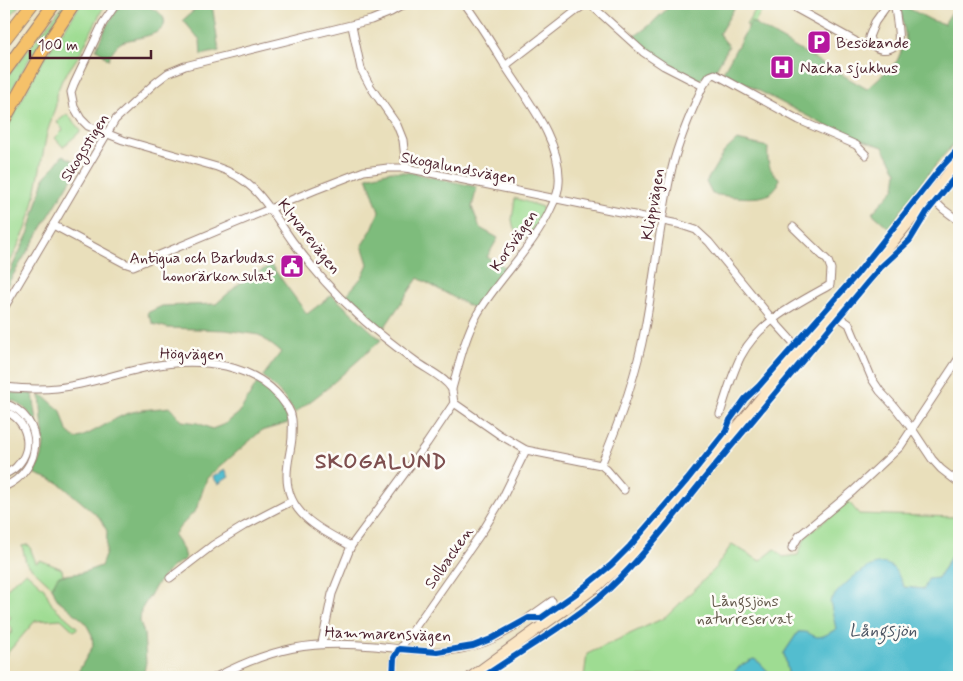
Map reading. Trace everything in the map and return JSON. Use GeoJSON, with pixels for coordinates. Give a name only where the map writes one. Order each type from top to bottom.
{"type":"FeatureCollection","features":[{"type":"Feature","properties":{"kind":"highway"},"geometry":{"type":"LineString","coordinates":[[4,40],[32,4]]}},
{"type":"Feature","properties":{"kind":"highway"},"geometry":{"type":"LineString","coordinates":[[4,72],[54,4]]}},
{"type":"Feature","properties":{"kind":"highway"},"geometry":{"type":"LineString","coordinates":[[4,120],[38,59],[74,4]]}},
{"type":"Feature","properties":{"kind":"main road"},"geometry":{"type":"LineString","coordinates":[[471,677],[598,586],[638,549],[727,443],[800,350],[959,161]]}},
{"type":"Feature","properties":{"kind":"street","name":"Klyvarevägen"},"geometry":{"type":"LineString","coordinates":[[116,4],[103,23],[71,92],[74,107],[81,119],[88,126],[107,134],[231,171],[243,179],[271,208],[292,241],[342,300],[395,346],[443,380],[452,389]]}},
{"type":"Feature","properties":{"kind":"street","name":"Skogsstigen"},"geometry":{"type":"LineString","coordinates":[[4,308],[115,120],[155,83],[178,68],[352,26],[378,18],[405,4]]}},
{"type":"Feature","properties":{"kind":"street","name":"Korsvägen"},"geometry":{"type":"LineString","coordinates":[[452,389],[466,341],[477,314],[491,293],[530,245],[546,220],[556,198],[559,183],[556,154],[534,110],[465,4]]}},
{"type":"Feature","properties":{"kind":"street"},"geometry":{"type":"LineString","coordinates":[[505,66],[585,4]]}},
{"type":"Feature","properties":{"kind":"street"},"geometry":{"type":"LineString","coordinates":[[590,4],[644,52],[664,66],[703,86],[710,76],[715,74],[800,120],[856,145],[866,155]]}},
{"type":"Feature","properties":{"kind":"street"},"geometry":{"type":"LineString","coordinates":[[788,4],[855,41]]}},
{"type":"Feature","properties":{"kind":"street"},"geometry":{"type":"LineString","coordinates":[[888,4],[875,22],[869,37],[871,43],[882,50],[892,48],[898,43],[899,36],[895,4]]}},
{"type":"Feature","properties":{"kind":"street"},"geometry":{"type":"LineString","coordinates":[[352,26],[361,69],[370,86],[397,125],[403,140],[406,168]]}},
{"type":"Feature","properties":{"kind":"street","name":"Klippvägen"},"geometry":{"type":"LineString","coordinates":[[601,466],[630,391],[637,366],[672,166],[683,133],[703,86]]}},
{"type":"Feature","properties":{"kind":"street","name":"Skogalundsvägen"},"geometry":{"type":"LineString","coordinates":[[53,225],[133,266],[364,171],[406,168],[662,220],[696,230],[722,257],[772,319],[800,350]]}},
{"type":"Feature","properties":{"kind":"street"},"geometry":{"type":"LineString","coordinates":[[930,197],[959,221]]}},
{"type":"Feature","properties":{"kind":"street"},"geometry":{"type":"LineString","coordinates":[[720,414],[741,356],[754,338],[772,319],[830,285],[828,261],[793,227]]}},
{"type":"Feature","properties":{"kind":"street"},"geometry":{"type":"LineString","coordinates":[[833,313],[849,324],[872,379],[880,391],[893,404],[932,459],[959,483]]}},
{"type":"Feature","properties":{"kind":"street"},"geometry":{"type":"LineString","coordinates":[[792,548],[798,536],[900,447],[959,358]]}},
{"type":"Feature","properties":{"kind":"street","name":"Högvägen"},"geometry":{"type":"LineString","coordinates":[[4,387],[31,390],[57,388],[148,367],[175,363],[233,367],[249,373],[260,379],[274,391],[289,410],[293,422],[287,476],[288,490],[292,501],[306,519],[316,527],[351,546]]}},
{"type":"Feature","properties":{"kind":"street"},"geometry":{"type":"LineString","coordinates":[[322,644],[332,594],[351,546],[427,443],[454,402],[452,389]]}},
{"type":"Feature","properties":{"kind":"street"},"geometry":{"type":"LineString","coordinates":[[454,402],[500,435],[526,450],[601,466],[607,470],[624,490]]}},
{"type":"Feature","properties":{"kind":"street"},"geometry":{"type":"LineString","coordinates":[[4,403],[26,416],[33,430],[35,443],[30,464],[15,480],[4,486]]}},
{"type":"Feature","properties":{"kind":"street"},"geometry":{"type":"LineString","coordinates":[[4,411],[13,416],[22,426],[27,437],[26,453],[17,467],[4,474]]}},
{"type":"Feature","properties":{"kind":"street","name":"Solbacken"},"geometry":{"type":"LineString","coordinates":[[393,677],[394,658],[399,649],[484,528],[502,499],[526,450]]}},
{"type":"Feature","properties":{"kind":"street"},"geometry":{"type":"LineString","coordinates":[[170,578],[213,545],[244,526],[292,501]]}},
{"type":"Feature","properties":{"kind":"street","name":"Hammarensvägen"},"geometry":{"type":"LineString","coordinates":[[216,677],[246,662],[302,646],[322,644],[372,646],[437,652],[473,646],[491,639],[529,618],[552,601]]}},
{"type":"Feature","properties":{"kind":"green space"},"geometry":{"type":"Polygon","coordinates":[[[4,4],[20,4],[4,25],[4,4]]]}},
{"type":"Feature","properties":{"kind":"green space"},"geometry":{"type":"Polygon","coordinates":[[[64,4],[67,4],[31,56],[4,104],[4,81],[64,4]]]}},
{"type":"Feature","properties":{"kind":"green space"},"geometry":{"type":"Polygon","coordinates":[[[81,4],[105,4],[80,54],[62,80],[56,95],[56,105],[47,133],[33,205],[26,229],[4,275],[4,134],[38,68],[81,4]]]}},
{"type":"Feature","properties":{"kind":"green space"},"geometry":{"type":"Polygon","coordinates":[[[121,4],[146,4],[160,14],[164,19],[164,25],[156,33],[122,42],[108,60],[96,49],[107,25],[121,4]]]}},
{"type":"Feature","properties":{"kind":"green space"},"geometry":{"type":"Polygon","coordinates":[[[197,4],[212,4],[219,51],[201,55],[200,40],[183,20],[196,9],[197,4]]]}},
{"type":"Feature","properties":{"kind":"green space"},"geometry":{"type":"Polygon","coordinates":[[[672,4],[737,4],[719,34],[729,46],[716,69],[699,80],[655,57],[631,39],[650,25],[672,4]]]}},
{"type":"Feature","properties":{"kind":"green space"},"geometry":{"type":"Polygon","coordinates":[[[759,4],[766,4],[754,24],[751,22],[748,26],[746,25],[759,4]]]}},
{"type":"Feature","properties":{"kind":"green space"},"geometry":{"type":"Polygon","coordinates":[[[900,4],[931,20],[944,24],[956,6],[959,6],[959,137],[917,188],[889,228],[872,213],[895,188],[897,172],[883,147],[836,131],[723,72],[751,22],[867,89],[897,61],[906,40],[900,4]]]}},
{"type":"Feature","properties":{"kind":"green space"},"geometry":{"type":"Polygon","coordinates":[[[67,114],[81,131],[63,147],[55,138],[63,130],[57,122],[67,114]]]}},
{"type":"Feature","properties":{"kind":"green space"},"geometry":{"type":"Polygon","coordinates":[[[737,140],[768,147],[769,165],[772,172],[779,178],[778,185],[769,194],[750,198],[712,194],[706,182],[724,152],[737,140]]]}},
{"type":"Feature","properties":{"kind":"green space"},"geometry":{"type":"Polygon","coordinates":[[[63,155],[80,165],[4,290],[4,284],[29,232],[44,179],[63,155]]]}},
{"type":"Feature","properties":{"kind":"green space"},"geometry":{"type":"Polygon","coordinates":[[[391,171],[413,173],[477,187],[472,207],[480,228],[498,238],[487,257],[507,268],[475,309],[418,278],[382,331],[345,297],[362,277],[368,264],[362,245],[372,229],[379,212],[367,177],[391,171]]]}},
{"type":"Feature","properties":{"kind":"green space"},"geometry":{"type":"Polygon","coordinates":[[[515,198],[542,207],[543,214],[529,238],[521,235],[514,229],[512,220],[515,198]]]}},
{"type":"Feature","properties":{"kind":"green space"},"geometry":{"type":"Polygon","coordinates":[[[271,265],[307,314],[332,295],[381,340],[325,390],[295,413],[283,396],[263,376],[281,352],[259,335],[226,330],[168,328],[153,324],[147,313],[162,306],[216,304],[240,283],[271,265]]]}},
{"type":"Feature","properties":{"kind":"green space"},"geometry":{"type":"Polygon","coordinates":[[[257,383],[281,406],[288,423],[261,431],[207,478],[196,510],[174,535],[183,550],[185,559],[172,567],[157,584],[141,610],[140,621],[144,634],[146,662],[143,677],[75,677],[93,646],[92,635],[85,622],[57,599],[52,587],[58,576],[81,573],[101,566],[106,553],[107,531],[99,517],[59,483],[34,473],[42,457],[44,444],[40,395],[61,411],[67,431],[76,439],[126,414],[170,407],[182,421],[198,423],[212,429],[225,424],[239,413],[257,383]]]}},
{"type":"Feature","properties":{"kind":"green space"},"geometry":{"type":"Polygon","coordinates":[[[4,392],[33,394],[38,428],[25,408],[16,402],[4,398],[4,392]]]}},
{"type":"Feature","properties":{"kind":"green space","name":"Långsjöns naturreservat"},"geometry":{"type":"Polygon","coordinates":[[[848,501],[859,514],[955,517],[959,512],[959,549],[953,553],[938,578],[924,589],[904,587],[892,567],[859,605],[831,633],[820,638],[798,632],[784,653],[789,677],[773,677],[754,659],[740,666],[730,677],[584,677],[587,654],[666,617],[714,570],[732,544],[760,561],[775,549],[783,557],[798,555],[805,537],[848,501]]]}},
{"type":"Feature","properties":{"kind":"green space"},"geometry":{"type":"Polygon","coordinates":[[[29,545],[36,563],[40,560],[62,569],[63,576],[58,577],[52,587],[26,563],[22,546],[29,545]]]}},
{"type":"Feature","properties":{"kind":"green space"},"geometry":{"type":"Polygon","coordinates":[[[26,572],[44,588],[52,605],[78,628],[74,631],[61,619],[35,621],[4,657],[4,641],[12,632],[12,628],[6,623],[11,617],[4,611],[4,592],[17,578],[19,579],[26,572]]]}},
{"type":"Feature","properties":{"kind":"water"},"geometry":{"type":"Polygon","coordinates":[[[225,470],[229,477],[218,484],[213,477],[225,470]]]}},
{"type":"Feature","properties":{"kind":"water","name":"Långsjön"},"geometry":{"type":"Polygon","coordinates":[[[959,549],[959,677],[789,677],[784,653],[798,632],[818,637],[836,629],[830,601],[841,588],[858,574],[876,564],[885,564],[894,569],[904,587],[924,589],[928,579],[938,578],[953,553],[959,549]]]}},
{"type":"Feature","properties":{"kind":"water"},"geometry":{"type":"Polygon","coordinates":[[[754,659],[773,677],[730,677],[740,666],[754,659]]]}},
{"type":"Feature","properties":{"kind":"cycle path"},"geometry":{"type":"LineString","coordinates":[[393,677],[394,658],[399,649],[437,652],[473,646],[491,639],[529,618],[541,618],[578,592],[611,565],[687,480],[726,431],[730,420],[745,399],[759,386],[857,274],[939,170],[959,148]]}},
{"type":"Feature","properties":{"kind":"cycle path"},"geometry":{"type":"LineString","coordinates":[[483,677],[580,613],[624,575],[868,282],[910,240],[927,212],[959,172]]}},
{"type":"Feature","properties":{"kind":"place","name":"Besökande"},"geometry":{"type":"Point","coordinates":[819,42]}},
{"type":"Feature","properties":{"kind":"place","name":"Nacka sjukhus"},"geometry":{"type":"Point","coordinates":[782,67]}},
{"type":"Feature","properties":{"kind":"place","name":"Antigua och Barbudas honorärkonsulat"},"geometry":{"type":"Point","coordinates":[292,266]}},
{"type":"Feature","properties":{"kind":"district","name":"SKOGALUND"},"geometry":{"type":"Point","coordinates":[381,461]}}]}
